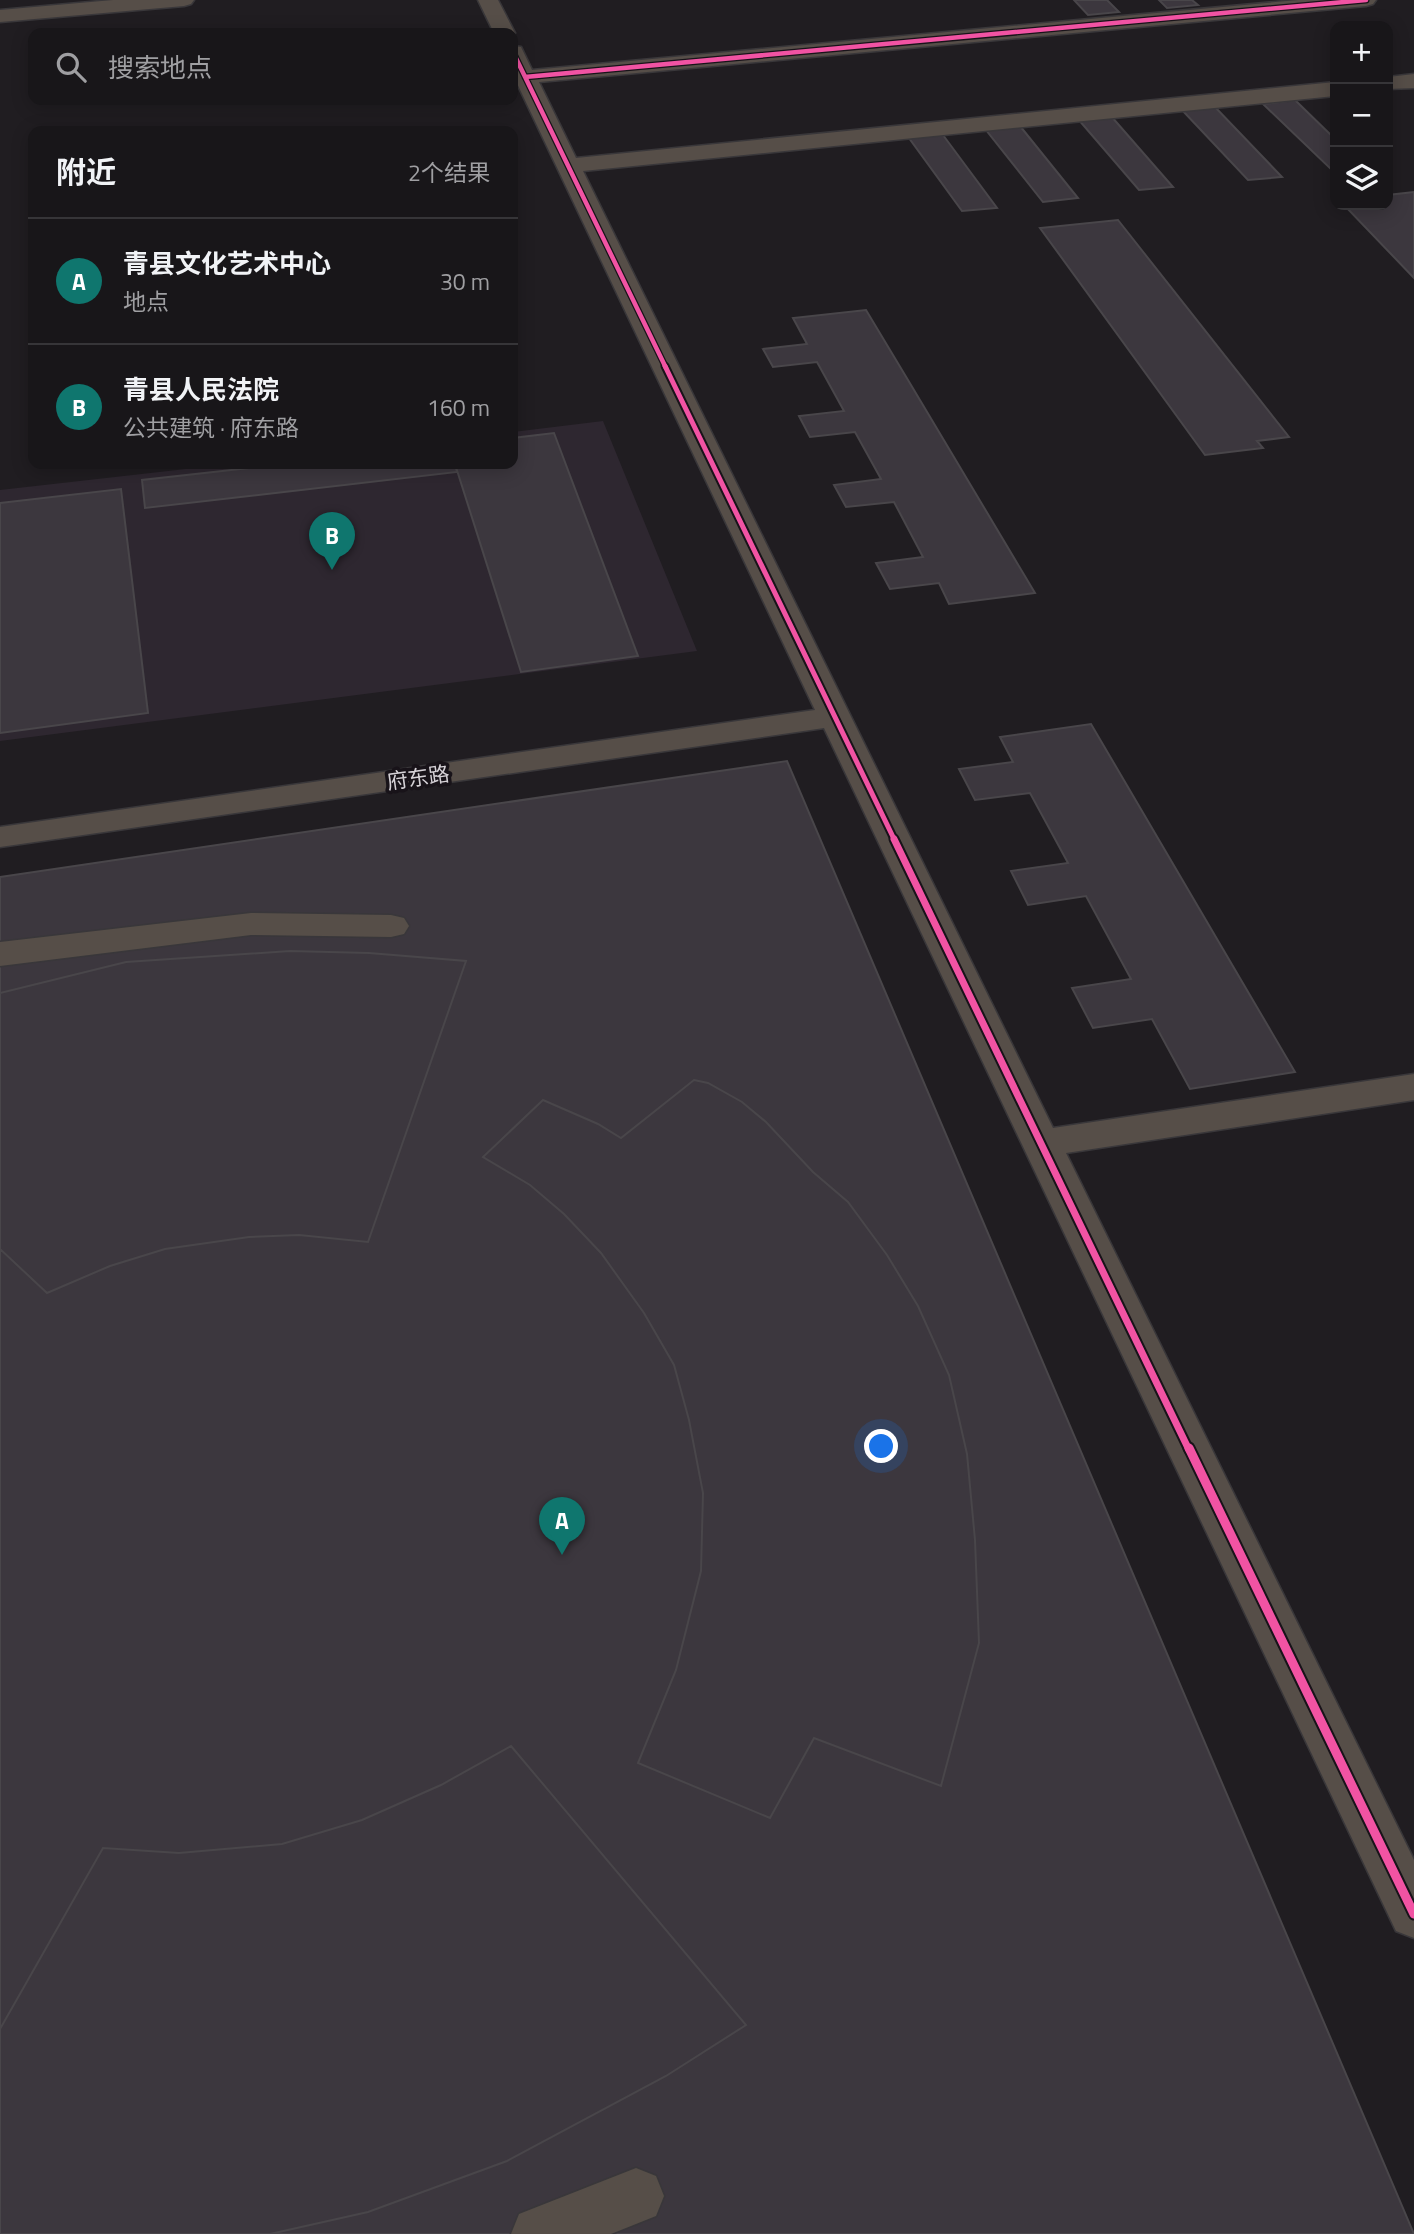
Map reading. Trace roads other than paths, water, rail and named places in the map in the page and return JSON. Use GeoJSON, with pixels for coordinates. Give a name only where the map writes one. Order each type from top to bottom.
{"type":"FeatureCollection","features":[{"type":"Feature","properties":{"kind":"street"},"geometry":{"type":"LineString","coordinates":[[0,16],[184,0]]}},
{"type":"Feature","properties":{"kind":"street"},"geometry":{"type":"LineString","coordinates":[[488,0],[502,28]]}},
{"type":"Feature","properties":{"kind":"street"},"geometry":{"type":"LineString","coordinates":[[1366,0],[519,64],[1414,1914]]}},
{"type":"Feature","properties":{"kind":"street"},"geometry":{"type":"LineString","coordinates":[[1393,83],[1414,81]]}},
{"type":"Feature","properties":{"kind":"street"},"geometry":{"type":"LineString","coordinates":[[568,166],[1330,90]]}},
{"type":"Feature","properties":{"kind":"street","name":"府东路"},"geometry":{"type":"LineString","coordinates":[[0,837],[835,717]]}},
{"type":"Feature","properties":{"kind":"street"},"geometry":{"type":"LineString","coordinates":[[0,954],[251,924],[391,926]]}},
{"type":"Feature","properties":{"kind":"street"},"geometry":{"type":"LineString","coordinates":[[1041,1143],[1414,1087]]}},
{"type":"Feature","properties":{"kind":"street"},"geometry":{"type":"LineString","coordinates":[[539,2234],[636,2196]]}},
{"type":"Feature","properties":{"kind":"place","name":"青县人民法院"},"geometry":{"type":"Point","coordinates":[332,570]}},
{"type":"Feature","properties":{"kind":"place","name":"青县文化艺术中心"},"geometry":{"type":"Point","coordinates":[562,1555]}}]}
